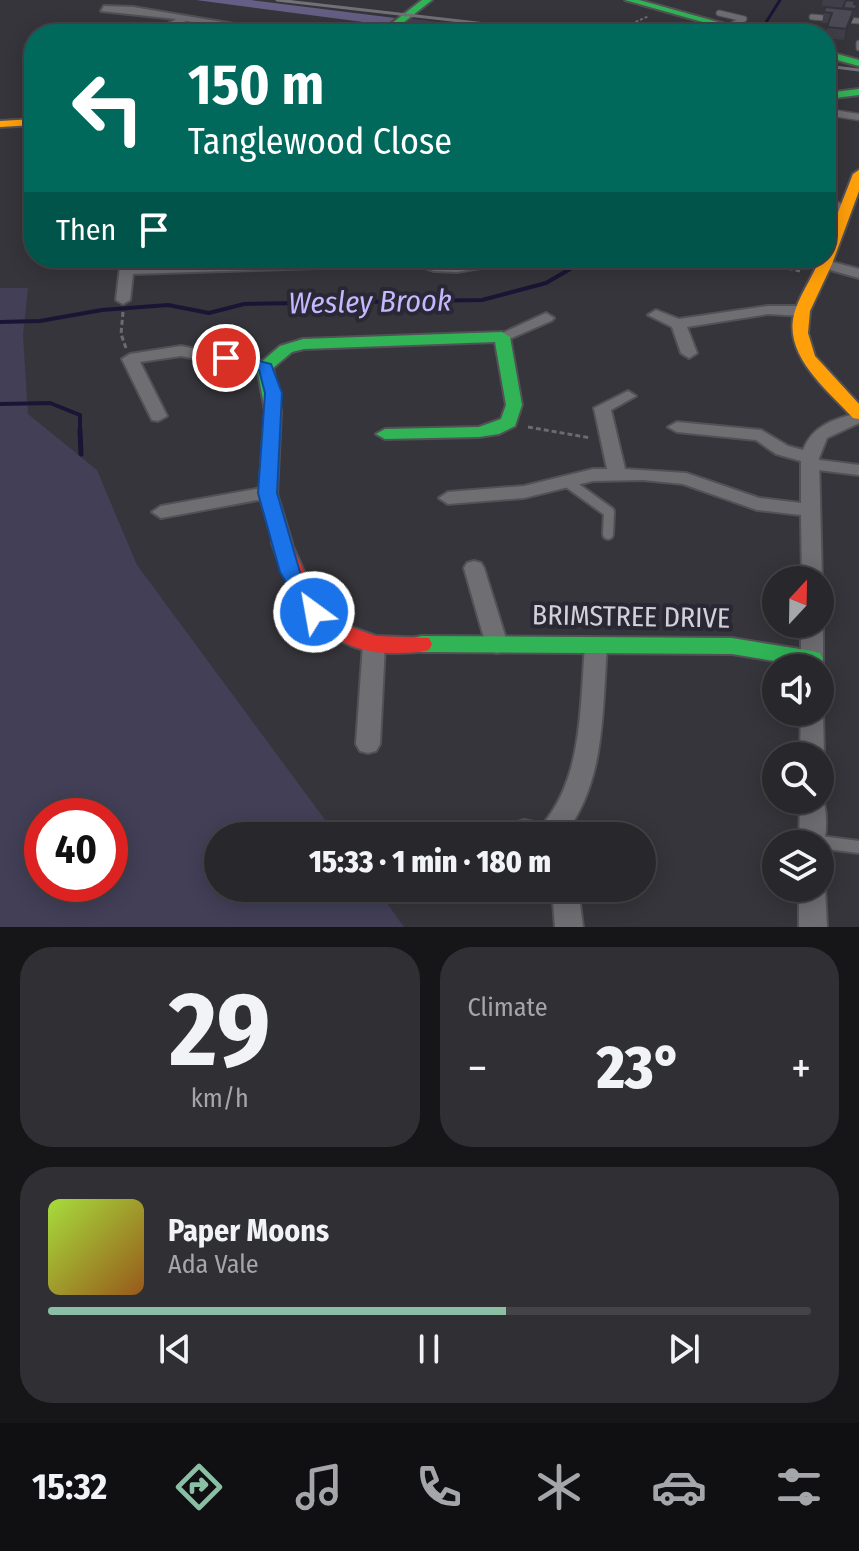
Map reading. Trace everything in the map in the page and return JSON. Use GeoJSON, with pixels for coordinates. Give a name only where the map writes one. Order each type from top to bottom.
{"type":"FeatureCollection","features":[{"type":"Feature","properties":{"kind":"street"},"geometry":{"type":"LineString","coordinates":[[396,24],[428,0]]}},
{"type":"Feature","properties":{"kind":"street"},"geometry":{"type":"LineString","coordinates":[[629,0],[717,24]]}},
{"type":"Feature","properties":{"kind":"street"},"geometry":{"type":"LineString","coordinates":[[111,11],[223,24]]}},
{"type":"Feature","properties":{"kind":"street"},"geometry":{"type":"LineString","coordinates":[[174,24],[183,19]]}},
{"type":"Feature","properties":{"kind":"street"},"geometry":{"type":"LineString","coordinates":[[836,57],[859,63]]}},
{"type":"Feature","properties":{"kind":"street"},"geometry":{"type":"LineString","coordinates":[[836,94],[859,92]]}},
{"type":"Feature","properties":{"kind":"street"},"geometry":{"type":"LineString","coordinates":[[0,124],[24,123]]}},
{"type":"Feature","properties":{"kind":"street"},"geometry":{"type":"LineString","coordinates":[[836,224],[847,208],[859,174]]}},
{"type":"Feature","properties":{"kind":"street"},"geometry":{"type":"LineString","coordinates":[[836,206],[847,208]]}},
{"type":"Feature","properties":{"kind":"street"},"geometry":{"type":"LineString","coordinates":[[123,307],[127,268]]}},
{"type":"Feature","properties":{"kind":"street"},"geometry":{"type":"LineString","coordinates":[[812,566],[810,461],[818,434],[859,416],[807,357],[800,333],[802,311],[822,270],[859,274]]}},
{"type":"Feature","properties":{"kind":"street"},"geometry":{"type":"LineString","coordinates":[[677,324],[768,310],[802,311]]}},
{"type":"Feature","properties":{"kind":"street"},"geometry":{"type":"LineString","coordinates":[[656,315],[677,324],[683,332],[689,353]]}},
{"type":"Feature","properties":{"kind":"street"},"geometry":{"type":"LineString","coordinates":[[158,416],[130,359],[181,351],[265,367],[286,349],[303,344],[502,337],[546,318]]}},
{"type":"Feature","properties":{"kind":"street"},"geometry":{"type":"LineString","coordinates":[[385,434],[408,426],[479,432],[493,430],[509,422],[514,405],[502,337]]}},
{"type":"Feature","properties":{"kind":"street","name":"BRIMSTREE DRIVE"},"geometry":{"type":"LineString","coordinates":[[265,367],[273,393],[267,493],[298,590],[314,612],[333,628],[374,644],[732,646],[770,654]]}},
{"type":"Feature","properties":{"kind":"street"},"geometry":{"type":"LineString","coordinates":[[617,474],[602,408],[628,396]]}},
{"type":"Feature","properties":{"kind":"street"},"geometry":{"type":"LineString","coordinates":[[677,427],[759,431],[782,450],[810,461]]}},
{"type":"Feature","properties":{"kind":"street"},"geometry":{"type":"LineString","coordinates":[[448,498],[502,496],[593,475],[617,474],[686,479],[757,504],[811,510]]}},
{"type":"Feature","properties":{"kind":"street"},"geometry":{"type":"LineString","coordinates":[[161,512],[267,493]]}},
{"type":"Feature","properties":{"kind":"street","name":"BRIMSTREE DRIVE"},"geometry":{"type":"LineString","coordinates":[[474,568],[497,645]]}},
{"type":"Feature","properties":{"kind":"street"},"geometry":{"type":"LineString","coordinates":[[368,744],[374,644]]}},
{"type":"Feature","properties":{"kind":"street"},"geometry":{"type":"LineString","coordinates":[[560,822],[566,818],[578,788],[587,741],[596,646]]}},
{"type":"Feature","properties":{"kind":"street"},"geometry":{"type":"LineString","coordinates":[[566,902],[569,927]]}},
{"type":"Feature","properties":{"kind":"street"},"geometry":{"type":"LineString","coordinates":[[812,902],[813,927]]}},
{"type":"Feature","properties":{"kind":"lane"},"geometry":{"type":"LineString","coordinates":[[812,17],[859,21]]}},
{"type":"Feature","properties":{"kind":"lane"},"geometry":{"type":"LineString","coordinates":[[836,114],[859,117]]}},
{"type":"Feature","properties":{"kind":"lane"},"geometry":{"type":"LineString","coordinates":[[810,461],[859,470]]}},
{"type":"Feature","properties":{"kind":"lane"},"geometry":{"type":"LineString","coordinates":[[566,481],[609,512],[608,534]]}},
{"type":"Feature","properties":{"kind":"lane"},"geometry":{"type":"LineString","coordinates":[[834,845],[859,847]]}},
{"type":"Feature","properties":{"kind":"path"},"geometry":{"type":"LineString","coordinates":[[630,24],[664,9]]}},
{"type":"Feature","properties":{"kind":"path"},"geometry":{"type":"LineString","coordinates":[[808,268],[822,270]]}},
{"type":"Feature","properties":{"kind":"path"},"geometry":{"type":"LineString","coordinates":[[123,307],[121,334],[130,359]]}},
{"type":"Feature","properties":{"kind":"path"},"geometry":{"type":"LineString","coordinates":[[509,422],[545,432],[597,439]]}},
{"type":"Feature","properties":{"kind":"shaded area"},"geometry":{"type":"Polygon","coordinates":[[[196,0],[251,0],[395,18],[387,24],[196,0]]]}},
{"type":"Feature","properties":{"kind":"shaded area"},"geometry":{"type":"Polygon","coordinates":[[[412,19],[455,24],[405,24],[412,19]]]}},
{"type":"Feature","properties":{"kind":"shaded area"},"geometry":{"type":"Polygon","coordinates":[[[0,288],[28,288],[23,335],[28,414],[97,470],[137,565],[327,822],[204,822],[204,902],[386,902],[404,927],[0,927],[0,288]]]}},
{"type":"Feature","properties":{"kind":"building"},"geometry":{"type":"Polygon","coordinates":[[[846,0],[855,1],[856,9],[843,8],[846,0]]]}},
{"type":"Feature","properties":{"kind":"building"},"geometry":{"type":"Polygon","coordinates":[[[825,7],[854,10],[846,29],[828,24],[832,13],[824,12],[825,7]]]}},
{"type":"Feature","properties":{"kind":"waterway","name":"Wesley Brook"},"geometry":{"type":"LineString","coordinates":[[765,24],[780,0]]}},
{"type":"Feature","properties":{"kind":"waterway","name":"Wesley Brook"},"geometry":{"type":"LineString","coordinates":[[0,322],[40,321],[102,310],[168,305],[209,313],[244,304],[482,300],[546,283],[572,268]]}},
{"type":"Feature","properties":{"kind":"waterway"},"geometry":{"type":"LineString","coordinates":[[0,404],[50,403],[80,415],[80,430]]}},
{"type":"Feature","properties":{"kind":"waterway"},"geometry":{"type":"LineString","coordinates":[[80,430],[81,454]]}},
{"type":"Feature","properties":{"kind":"railway"},"geometry":{"type":"LineString","coordinates":[[277,0],[486,24]]}},
{"type":"Feature","properties":{"kind":"railway"},"geometry":{"type":"LineString","coordinates":[[836,67],[859,70]]}},
{"type":"Feature","properties":{"kind":"traffic: fast"},"geometry":{"type":"LineString","coordinates":[[396,24],[428,0]]}},
{"type":"Feature","properties":{"kind":"traffic: fast"},"geometry":{"type":"LineString","coordinates":[[629,0],[719,24]]}},
{"type":"Feature","properties":{"kind":"traffic: fast"},"geometry":{"type":"LineString","coordinates":[[836,57],[859,63]]}},
{"type":"Feature","properties":{"kind":"traffic: fast"},"geometry":{"type":"LineString","coordinates":[[836,95],[859,92]]}},
{"type":"Feature","properties":{"kind":"traffic: fast"},"geometry":{"type":"LineString","coordinates":[[282,543],[268,494],[273,411],[265,367],[286,349],[303,344],[502,337],[514,405],[509,422],[493,430],[479,432],[385,434]]}},
{"type":"Feature","properties":{"kind":"traffic: fast"},"geometry":{"type":"LineString","coordinates":[[421,644],[732,646],[781,654]]}},
{"type":"Feature","properties":{"kind":"traffic: slow"},"geometry":{"type":"LineString","coordinates":[[0,124],[24,123]]}},
{"type":"Feature","properties":{"kind":"traffic: slow"},"geometry":{"type":"LineString","coordinates":[[836,235],[859,174]]}},
{"type":"Feature","properties":{"kind":"traffic: slow"},"geometry":{"type":"LineString","coordinates":[[823,268],[802,311],[800,333],[807,357],[859,414]]}},
{"type":"Feature","properties":{"kind":"traffic: jam"},"geometry":{"type":"LineString","coordinates":[[282,543],[304,593],[314,608],[341,632],[376,644],[421,644]]}},
{"type":"Feature","properties":{"kind":"route"},"geometry":{"type":"LineString","coordinates":[[226,358],[265,367],[271,380],[273,393],[267,493],[290,572],[298,590],[314,612]]}}]}
